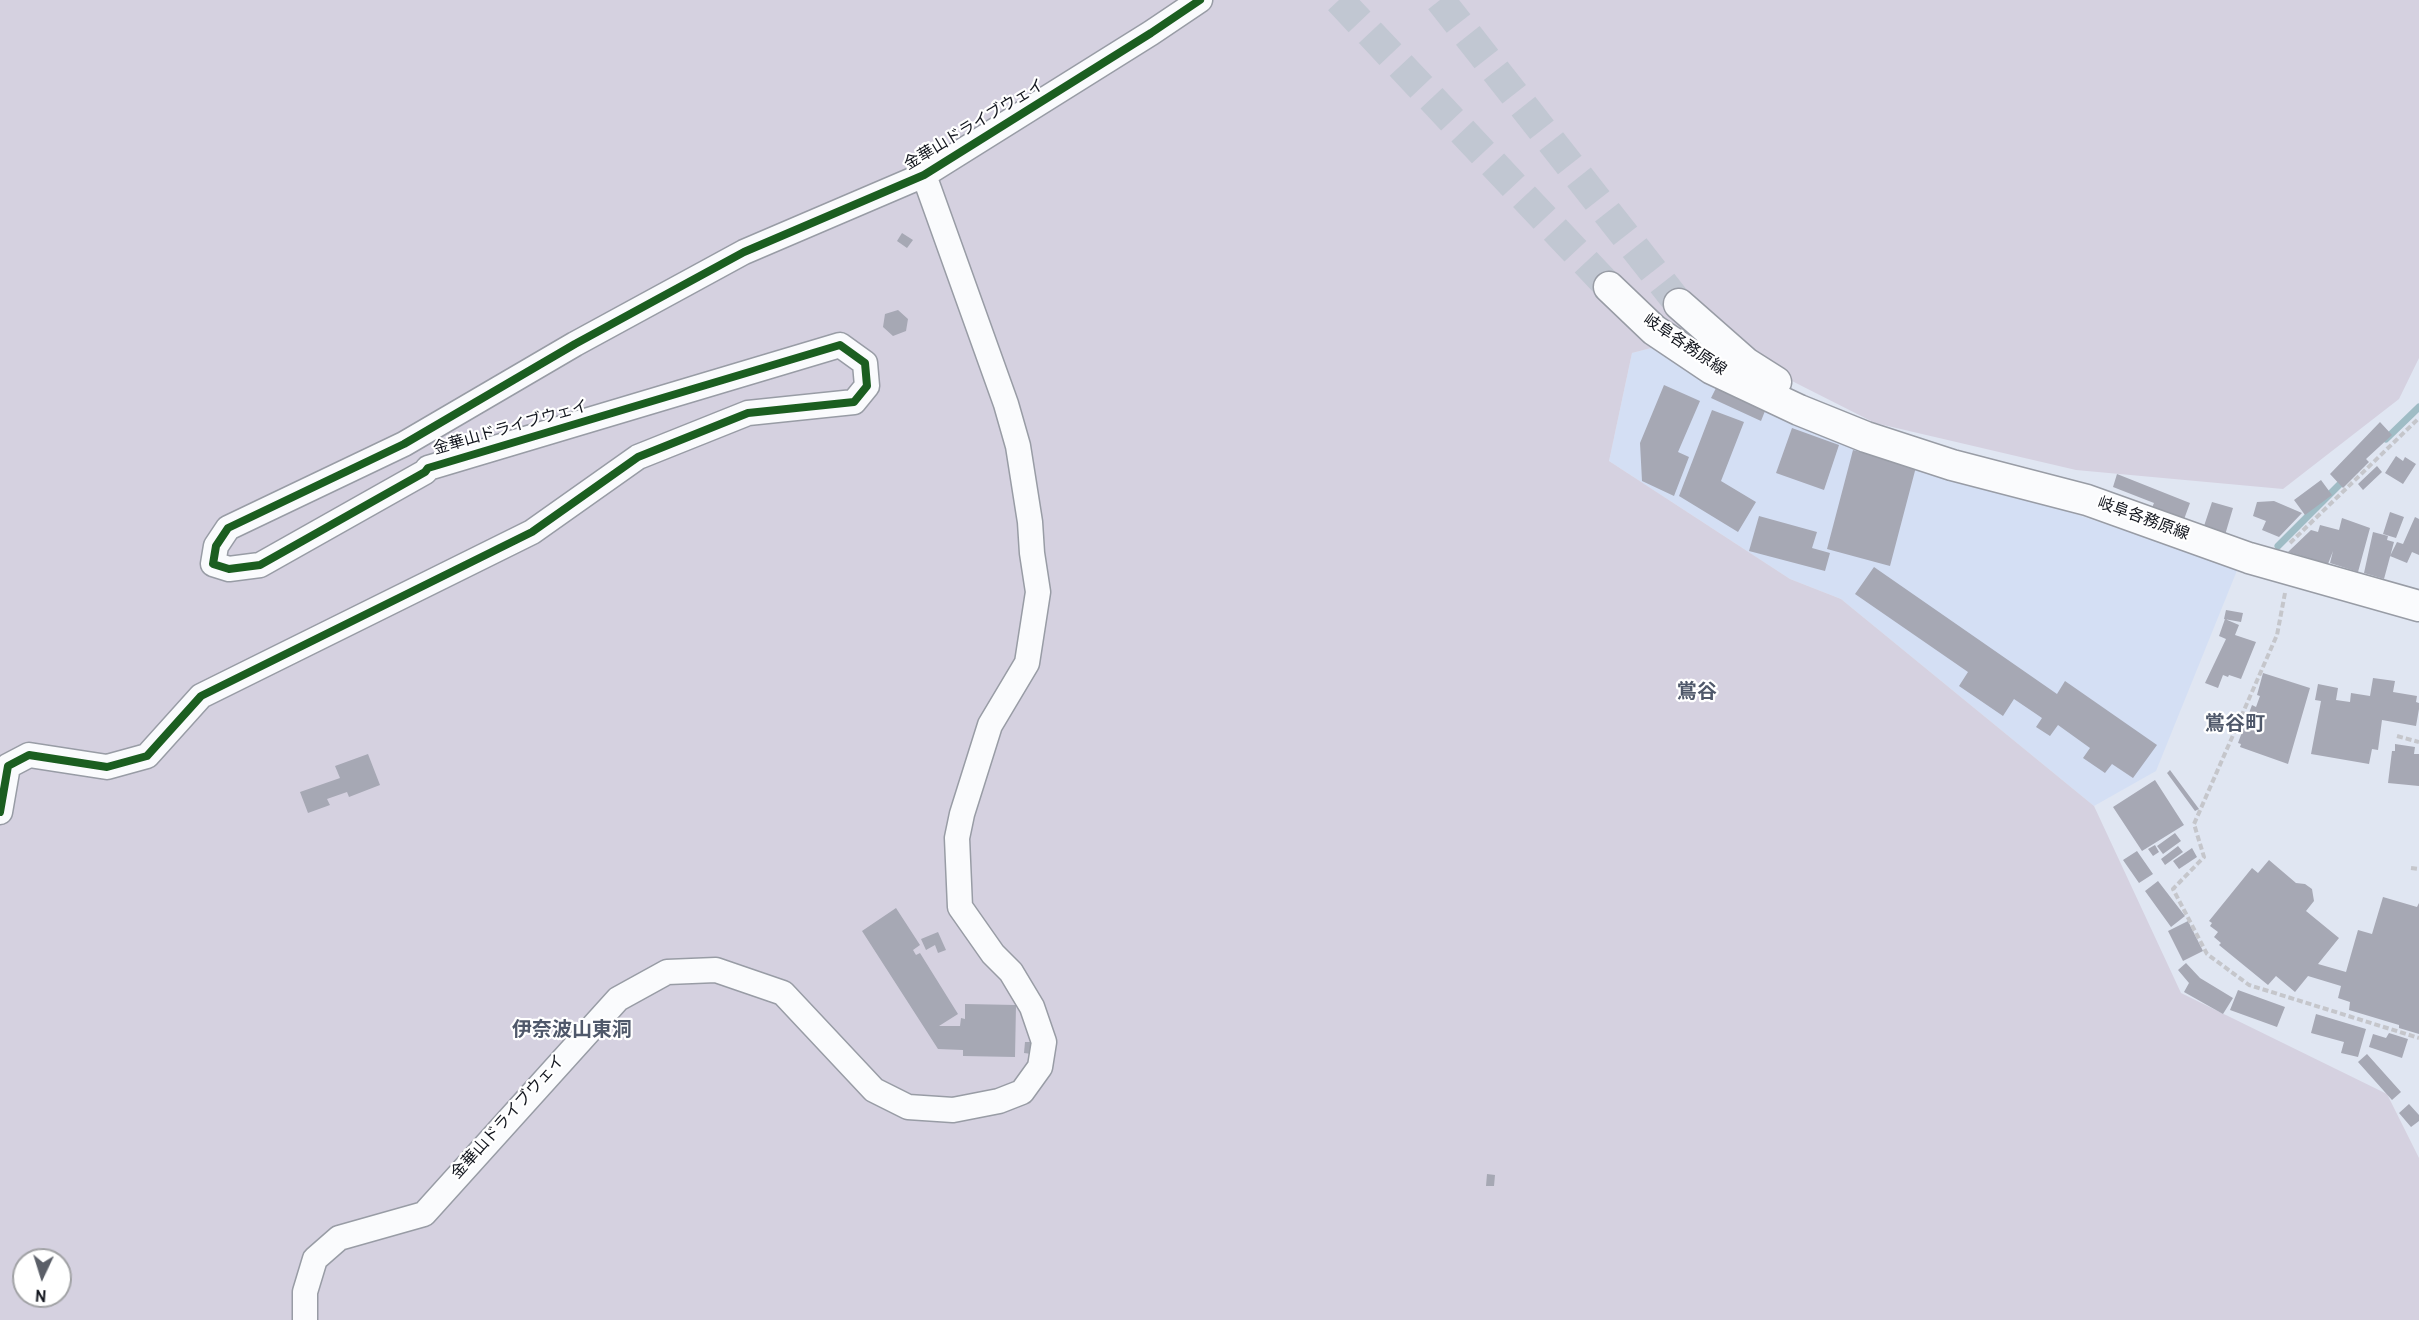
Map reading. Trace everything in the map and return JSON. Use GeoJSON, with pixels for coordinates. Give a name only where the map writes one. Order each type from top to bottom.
{"type":"FeatureCollection","features":[{"type":"Feature","properties":{"kind":"main road","name":"岐阜各務原線"},"geometry":{"type":"LineString","coordinates":[[1609,287],[1654,330],[1712,369],[1799,410],[1866,436],[1952,465],[2087,500],[2279,566],[2419,606]]}},
{"type":"Feature","properties":{"kind":"main road","name":"岐阜各務原線"},"geometry":{"type":"LineString","coordinates":[[1680,304],[1746,363],[1866,436]]}},
{"type":"Feature","properties":{"kind":"street","name":"金華山ドライブウェイ"},"geometry":{"type":"LineString","coordinates":[[0,812],[8,766],[29,755],[107,768],[147,756],[201,696],[532,532],[638,457],[748,413],[854,402],[867,386],[866,363],[840,345],[428,468],[425,472],[260,565],[229,569],[213,564],[216,546],[228,528],[404,444],[575,344],[744,252],[924,175],[1200,0]]}},
{"type":"Feature","properties":{"kind":"street","name":"金華山ドライブウェイ"},"geometry":{"type":"LineString","coordinates":[[305,1320],[305,1292],[315,1258],[339,1238],[424,1214],[618,999],[667,972],[716,970],[783,993],[874,1090],[908,1107],[953,1110],[999,1101],[1022,1092],[1040,1067],[1044,1042],[1032,1007],[1011,972],[993,954],[960,907],[957,838],[962,814],[990,725],[1027,663],[1038,592],[1030,522],[1018,446],[1006,404],[924,175]]}},
{"type":"Feature","properties":{"kind":"path"},"geometry":{"type":"LineString","coordinates":[[2419,418],[2279,566],[2277,635],[2194,824],[2204,856],[2173,889],[2207,954],[2249,985],[2419,1038]]}},
{"type":"Feature","properties":{"kind":"path"},"geometry":{"type":"LineString","coordinates":[[2397,736],[2419,742]]}},
{"type":"Feature","properties":{"kind":"path"},"geometry":{"type":"LineString","coordinates":[[2411,868],[2419,869]]}},
{"type":"Feature","properties":{"kind":"shaded area"},"geometry":{"type":"Polygon","coordinates":[[[0,0],[2419,0],[2419,358],[2399,399],[2283,489],[2076,470],[1875,423],[1701,335],[1632,353],[1609,461],[1790,579],[1841,599],[2094,806],[2181,993],[2387,1094],[2419,1158],[2419,1320],[0,1320],[0,0]]]}},
{"type":"Feature","properties":{"kind":"shaded area"},"geometry":{"type":"Polygon","coordinates":[[[1655,347],[1801,423],[2238,568],[2156,771],[2094,806],[1841,599],[1790,579],[1609,461],[1632,353],[1655,347]]]}},
{"type":"Feature","properties":{"kind":"building"},"geometry":{"type":"Polygon","coordinates":[[[902,233],[913,240],[907,248],[897,241],[902,233]]]}},
{"type":"Feature","properties":{"kind":"building"},"geometry":{"type":"Polygon","coordinates":[[[898,310],[908,319],[906,331],[893,336],[883,327],[885,314],[898,310]]]}},
{"type":"Feature","properties":{"kind":"building"},"geometry":{"type":"Polygon","coordinates":[[[1664,385],[1700,401],[1678,452],[1689,457],[1674,496],[1642,481],[1640,443],[1664,385]]]}},
{"type":"Feature","properties":{"kind":"building"},"geometry":{"type":"Polygon","coordinates":[[[1716,388],[1765,411],[1761,421],[1711,398],[1716,388]]]}},
{"type":"Feature","properties":{"kind":"building"},"geometry":{"type":"Polygon","coordinates":[[[1712,410],[1744,422],[1721,481],[1756,502],[1738,532],[1679,496],[1712,410]]]}},
{"type":"Feature","properties":{"kind":"building"},"geometry":{"type":"Polygon","coordinates":[[[2380,422],[2392,435],[2366,459],[2369,462],[2343,488],[2330,474],[2380,422]]]}},
{"type":"Feature","properties":{"kind":"building"},"geometry":{"type":"Polygon","coordinates":[[[1792,428],[1839,445],[1824,490],[1776,473],[1792,428]]]}},
{"type":"Feature","properties":{"kind":"building"},"geometry":{"type":"Polygon","coordinates":[[[1853,450],[1916,467],[1890,566],[1827,549],[1853,450]]]}},
{"type":"Feature","properties":{"kind":"building"},"geometry":{"type":"Polygon","coordinates":[[[2396,456],[2403,461],[2405,457],[2416,464],[2403,484],[2385,473],[2396,456]]]}},
{"type":"Feature","properties":{"kind":"building"},"geometry":{"type":"Polygon","coordinates":[[[2377,466],[2382,472],[2363,490],[2358,484],[2377,466]]]}},
{"type":"Feature","properties":{"kind":"building"},"geometry":{"type":"Polygon","coordinates":[[[2117,474],[2190,503],[2183,522],[2151,510],[2154,503],[2113,487],[2117,474]]]}},
{"type":"Feature","properties":{"kind":"building"},"geometry":{"type":"Polygon","coordinates":[[[2321,480],[2332,495],[2305,515],[2294,500],[2321,480]]]}},
{"type":"Feature","properties":{"kind":"building"},"geometry":{"type":"Polygon","coordinates":[[[2274,501],[2302,513],[2279,537],[2262,530],[2266,521],[2253,516],[2257,502],[2274,501]]]}},
{"type":"Feature","properties":{"kind":"building"},"geometry":{"type":"Polygon","coordinates":[[[2212,502],[2233,508],[2225,535],[2203,529],[2212,502]]]}},
{"type":"Feature","properties":{"kind":"building"},"geometry":{"type":"Polygon","coordinates":[[[2390,512],[2404,517],[2396,538],[2383,534],[2390,512]]]}},
{"type":"Feature","properties":{"kind":"building"},"geometry":{"type":"Polygon","coordinates":[[[1759,516],[1817,532],[1812,548],[1830,553],[1825,571],[1749,551],[1759,516]]]}},
{"type":"Feature","properties":{"kind":"building"},"geometry":{"type":"Polygon","coordinates":[[[2415,517],[2419,519],[2419,555],[2412,552],[2407,563],[2390,556],[2397,542],[2403,544],[2415,517]]]}},
{"type":"Feature","properties":{"kind":"building"},"geometry":{"type":"Polygon","coordinates":[[[2342,518],[2370,528],[2358,572],[2330,563],[2333,551],[2328,564],[2288,552],[2311,530],[2318,532],[2320,525],[2339,530],[2342,518]]]}},
{"type":"Feature","properties":{"kind":"building"},"geometry":{"type":"Polygon","coordinates":[[[2373,532],[2388,536],[2387,540],[2394,542],[2384,579],[2364,573],[2373,532]]]}},
{"type":"Feature","properties":{"kind":"building"},"geometry":{"type":"Polygon","coordinates":[[[1874,567],[2057,694],[2065,681],[2157,745],[2133,778],[2112,764],[2105,773],[2083,758],[2090,748],[2058,725],[2050,736],[2036,727],[2042,718],[2014,699],[2003,716],[1959,686],[1968,672],[1855,594],[1874,567]]]}},
{"type":"Feature","properties":{"kind":"building"},"geometry":{"type":"Polygon","coordinates":[[[2226,610],[2243,613],[2241,622],[2224,619],[2226,610]]]}},
{"type":"Feature","properties":{"kind":"building"},"geometry":{"type":"Polygon","coordinates":[[[2225,619],[2239,625],[2235,635],[2256,642],[2241,679],[2223,675],[2218,688],[2205,683],[2226,639],[2219,636],[2225,619]]]}},
{"type":"Feature","properties":{"kind":"building"},"geometry":{"type":"Polygon","coordinates":[[[2263,673],[2310,688],[2288,764],[2240,747],[2241,744],[2238,743],[2252,705],[2256,707],[2260,696],[2257,695],[2263,673]]]}},
{"type":"Feature","properties":{"kind":"building"},"geometry":{"type":"Polygon","coordinates":[[[2373,678],[2395,681],[2393,692],[2417,696],[2416,702],[2419,703],[2419,709],[2416,726],[2382,720],[2378,750],[2372,749],[2369,764],[2311,754],[2321,701],[2315,700],[2318,684],[2338,688],[2336,700],[2350,702],[2351,693],[2370,696],[2373,678]]]}},
{"type":"Feature","properties":{"kind":"building"},"geometry":{"type":"Polygon","coordinates":[[[2395,744],[2415,747],[2414,754],[2419,754],[2419,786],[2388,783],[2395,744]]]}},
{"type":"Feature","properties":{"kind":"building"},"geometry":{"type":"Polygon","coordinates":[[[368,754],[380,785],[349,797],[347,792],[327,799],[330,805],[308,813],[300,792],[340,778],[335,766],[368,754]]]}},
{"type":"Feature","properties":{"kind":"building"},"geometry":{"type":"Polygon","coordinates":[[[2170,770],[2199,809],[2195,811],[2167,773],[2170,770]]]}},
{"type":"Feature","properties":{"kind":"building"},"geometry":{"type":"Polygon","coordinates":[[[2155,780],[2184,825],[2142,851],[2113,807],[2155,780]]]}},
{"type":"Feature","properties":{"kind":"building"},"geometry":{"type":"Polygon","coordinates":[[[2175,833],[2181,841],[2163,854],[2157,846],[2175,833]]]}},
{"type":"Feature","properties":{"kind":"building"},"geometry":{"type":"Polygon","coordinates":[[[2155,845],[2159,852],[2153,856],[2148,849],[2155,845]]]}},
{"type":"Feature","properties":{"kind":"building"},"geometry":{"type":"Polygon","coordinates":[[[2178,846],[2183,852],[2165,865],[2161,859],[2178,846]]]}},
{"type":"Feature","properties":{"kind":"building"},"geometry":{"type":"Polygon","coordinates":[[[2192,848],[2197,857],[2179,869],[2173,861],[2192,848]]]}},
{"type":"Feature","properties":{"kind":"building"},"geometry":{"type":"Polygon","coordinates":[[[2137,851],[2153,874],[2139,883],[2123,860],[2137,851]]]}},
{"type":"Feature","properties":{"kind":"building"},"geometry":{"type":"Polygon","coordinates":[[[2269,860],[2296,883],[2305,884],[2312,889],[2314,901],[2306,911],[2339,938],[2318,964],[2346,972],[2358,930],[2372,934],[2383,897],[2417,907],[2419,903],[2419,1034],[2399,1028],[2399,1025],[2349,1010],[2350,1002],[2338,998],[2341,986],[2308,976],[2295,992],[2276,976],[2268,985],[2219,945],[2221,943],[2214,937],[2218,932],[2210,926],[2212,923],[2209,921],[2252,868],[2258,873],[2269,860]]]}},
{"type":"Feature","properties":{"kind":"building"},"geometry":{"type":"Polygon","coordinates":[[[2158,881],[2185,916],[2171,927],[2145,891],[2158,881]]]}},
{"type":"Feature","properties":{"kind":"building"},"geometry":{"type":"Polygon","coordinates":[[[896,908],[920,945],[913,950],[916,955],[920,953],[958,1014],[939,1026],[960,1026],[961,1018],[965,1019],[965,1004],[1016,1005],[1015,1057],[963,1056],[963,1050],[938,1049],[862,931],[896,908]]]}},
{"type":"Feature","properties":{"kind":"building"},"geometry":{"type":"Polygon","coordinates":[[[2188,921],[2203,951],[2183,961],[2168,931],[2188,921]]]}},
{"type":"Feature","properties":{"kind":"building"},"geometry":{"type":"Polygon","coordinates":[[[938,932],[946,950],[938,953],[935,945],[926,950],[921,939],[938,932]]]}},
{"type":"Feature","properties":{"kind":"building"},"geometry":{"type":"Polygon","coordinates":[[[2186,963],[2200,978],[2233,998],[2223,1014],[2184,992],[2189,983],[2178,970],[2186,963]]]}},
{"type":"Feature","properties":{"kind":"building"},"geometry":{"type":"Polygon","coordinates":[[[2238,990],[2285,1007],[2277,1027],[2230,1010],[2238,990]]]}},
{"type":"Feature","properties":{"kind":"building"},"geometry":{"type":"Polygon","coordinates":[[[2316,1014],[2366,1029],[2358,1057],[2341,1053],[2344,1042],[2311,1033],[2316,1014]]]}},
{"type":"Feature","properties":{"kind":"building"},"geometry":{"type":"Polygon","coordinates":[[[2389,1033],[2408,1039],[2402,1058],[2369,1047],[2373,1034],[2386,1038],[2389,1033]]]}},
{"type":"Feature","properties":{"kind":"building"},"geometry":{"type":"Polygon","coordinates":[[[1025,1042],[1033,1042],[1032,1054],[1024,1053],[1025,1042]]]}},
{"type":"Feature","properties":{"kind":"building"},"geometry":{"type":"Polygon","coordinates":[[[2367,1054],[2401,1092],[2392,1100],[2358,1062],[2367,1054]]]}},
{"type":"Feature","properties":{"kind":"building"},"geometry":{"type":"Polygon","coordinates":[[[2409,1104],[2419,1115],[2419,1121],[2411,1127],[2399,1113],[2409,1104]]]}},
{"type":"Feature","properties":{"kind":"building"},"geometry":{"type":"Polygon","coordinates":[[[1487,1174],[1495,1175],[1494,1186],[1486,1186],[1487,1174]]]}},
{"type":"Feature","properties":{"kind":"waterway"},"geometry":{"type":"LineString","coordinates":[[2386,439],[2419,407]]}},
{"type":"Feature","properties":{"kind":"waterway"},"geometry":{"type":"LineString","coordinates":[[2278,546],[2346,478]]}},
{"type":"Feature","properties":{"kind":"tunnel"},"geometry":{"type":"LineString","coordinates":[[1339,0],[1609,287]]}},
{"type":"Feature","properties":{"kind":"tunnel"},"geometry":{"type":"LineString","coordinates":[[1440,0],[1679,304]]}},
{"type":"Feature","properties":{"kind":"cycle path"},"geometry":{"type":"LineString","coordinates":[[0,812],[8,766],[29,755],[107,767],[147,756],[201,696],[532,532],[638,457],[748,413],[854,402],[867,386],[865,363],[840,345],[428,468],[425,472],[260,565],[229,569],[213,564],[216,546],[228,528],[404,444],[575,344],[744,252],[924,175],[1200,0]]}},
{"type":"Feature","properties":{"kind":"district","name":"鴬谷"},"geometry":{"type":"Point","coordinates":[1697,694]}},
{"type":"Feature","properties":{"kind":"district","name":"鴬谷町"},"geometry":{"type":"Point","coordinates":[2235,726]}},
{"type":"Feature","properties":{"kind":"district","name":"伊奈波山東洞"},"geometry":{"type":"Point","coordinates":[572,1032]}}]}
